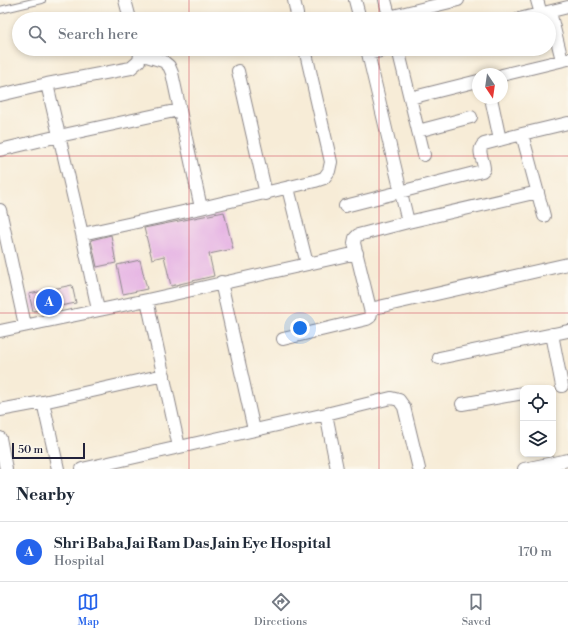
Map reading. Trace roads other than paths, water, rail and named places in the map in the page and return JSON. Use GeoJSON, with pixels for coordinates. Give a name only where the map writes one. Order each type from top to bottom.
{"type":"FeatureCollection","features":[{"type":"Feature","properties":{"kind":"street"},"geometry":{"type":"LineString","coordinates":[[125,0],[128,12]]}},
{"type":"Feature","properties":{"kind":"street"},"geometry":{"type":"LineString","coordinates":[[294,0],[297,12]]}},
{"type":"Feature","properties":{"kind":"street"},"geometry":{"type":"LineString","coordinates":[[355,0],[358,12]]}},
{"type":"Feature","properties":{"kind":"street"},"geometry":{"type":"LineString","coordinates":[[385,0],[386,12]]}},
{"type":"Feature","properties":{"kind":"street"},"geometry":{"type":"LineString","coordinates":[[411,12],[458,0]]}},
{"type":"Feature","properties":{"kind":"street"},"geometry":{"type":"LineString","coordinates":[[537,0],[545,12]]}},
{"type":"Feature","properties":{"kind":"street"},"geometry":{"type":"LineString","coordinates":[[550,12],[568,8]]}},
{"type":"Feature","properties":{"kind":"street"},"geometry":{"type":"LineString","coordinates":[[508,73],[565,59],[556,37]]}},
{"type":"Feature","properties":{"kind":"street"},"geometry":{"type":"LineString","coordinates":[[0,95],[47,84],[131,68],[139,61],[139,56]]}},
{"type":"Feature","properties":{"kind":"street"},"geometry":{"type":"LineString","coordinates":[[151,56],[163,61],[169,66],[172,73],[201,208]]}},
{"type":"Feature","properties":{"kind":"street"},"geometry":{"type":"LineString","coordinates":[[82,234],[266,194],[324,178],[329,171],[331,162],[307,56]]}},
{"type":"Feature","properties":{"kind":"street"},"geometry":{"type":"LineString","coordinates":[[369,56],[408,222]]}},
{"type":"Feature","properties":{"kind":"street"},"geometry":{"type":"LineString","coordinates":[[400,56],[424,156]]}},
{"type":"Feature","properties":{"kind":"street"},"geometry":{"type":"LineString","coordinates":[[238,71],[266,194]]}},
{"type":"Feature","properties":{"kind":"street"},"geometry":{"type":"LineString","coordinates":[[410,98],[472,82]]}},
{"type":"Feature","properties":{"kind":"street"},"geometry":{"type":"LineString","coordinates":[[47,84],[98,310]]}},
{"type":"Feature","properties":{"kind":"street"},"geometry":{"type":"LineString","coordinates":[[492,104],[500,140]]}},
{"type":"Feature","properties":{"kind":"street"},"geometry":{"type":"LineString","coordinates":[[0,150],[179,110]]}},
{"type":"Feature","properties":{"kind":"street"},"geometry":{"type":"LineString","coordinates":[[418,131],[471,117]]}},
{"type":"Feature","properties":{"kind":"street"},"geometry":{"type":"LineString","coordinates":[[345,206],[482,171],[484,166],[480,151],[481,146],[484,144],[568,124]]}},
{"type":"Feature","properties":{"kind":"street"},"geometry":{"type":"LineString","coordinates":[[522,134],[544,216]]}},
{"type":"Feature","properties":{"kind":"street"},"geometry":{"type":"LineString","coordinates":[[288,188],[306,264]]}},
{"type":"Feature","properties":{"kind":"street"},"geometry":{"type":"LineString","coordinates":[[283,339],[366,320],[370,317],[371,313],[354,243],[355,238],[358,235],[538,192]]}},
{"type":"Feature","properties":{"kind":"street"},"geometry":{"type":"LineString","coordinates":[[0,210],[26,325]]}},
{"type":"Feature","properties":{"kind":"street"},"geometry":{"type":"LineString","coordinates":[[0,331],[357,253]]}},
{"type":"Feature","properties":{"kind":"street"},"geometry":{"type":"LineString","coordinates":[[370,309],[568,264]]}},
{"type":"Feature","properties":{"kind":"street"},"geometry":{"type":"LineString","coordinates":[[221,282],[254,430]]}},
{"type":"Feature","properties":{"kind":"street"},"geometry":{"type":"LineString","coordinates":[[147,300],[179,447]]}},
{"type":"Feature","properties":{"kind":"street"},"geometry":{"type":"LineString","coordinates":[[439,358],[568,331]]}},
{"type":"Feature","properties":{"kind":"street"},"geometry":{"type":"LineString","coordinates":[[552,334],[560,386]]}},
{"type":"Feature","properties":{"kind":"street"},"geometry":{"type":"LineString","coordinates":[[0,410],[164,375]]}},
{"type":"Feature","properties":{"kind":"street"},"geometry":{"type":"LineString","coordinates":[[462,404],[520,394]]}},
{"type":"Feature","properties":{"kind":"street"},"geometry":{"type":"LineString","coordinates":[[82,469],[391,398],[399,400],[404,407],[420,469]]}},
{"type":"Feature","properties":{"kind":"street"},"geometry":{"type":"LineString","coordinates":[[43,402],[58,469]]}},
{"type":"Feature","properties":{"kind":"street"},"geometry":{"type":"LineString","coordinates":[[326,414],[337,469]]}},
{"type":"Feature","properties":{"kind":"street"},"geometry":{"type":"LineString","coordinates":[[0,438],[2,457],[6,469]]}},
{"type":"Feature","properties":{"kind":"street"},"geometry":{"type":"LineString","coordinates":[[524,469],[550,467],[568,460]]}},
{"type":"Feature","properties":{"kind":"lane"},"geometry":{"type":"LineString","coordinates":[[0,10],[42,0]]}},
{"type":"Feature","properties":{"kind":"place","name":"Shri Baba Jai Ram Das Jain Eye Hospital"},"geometry":{"type":"Point","coordinates":[49,302]}}]}
